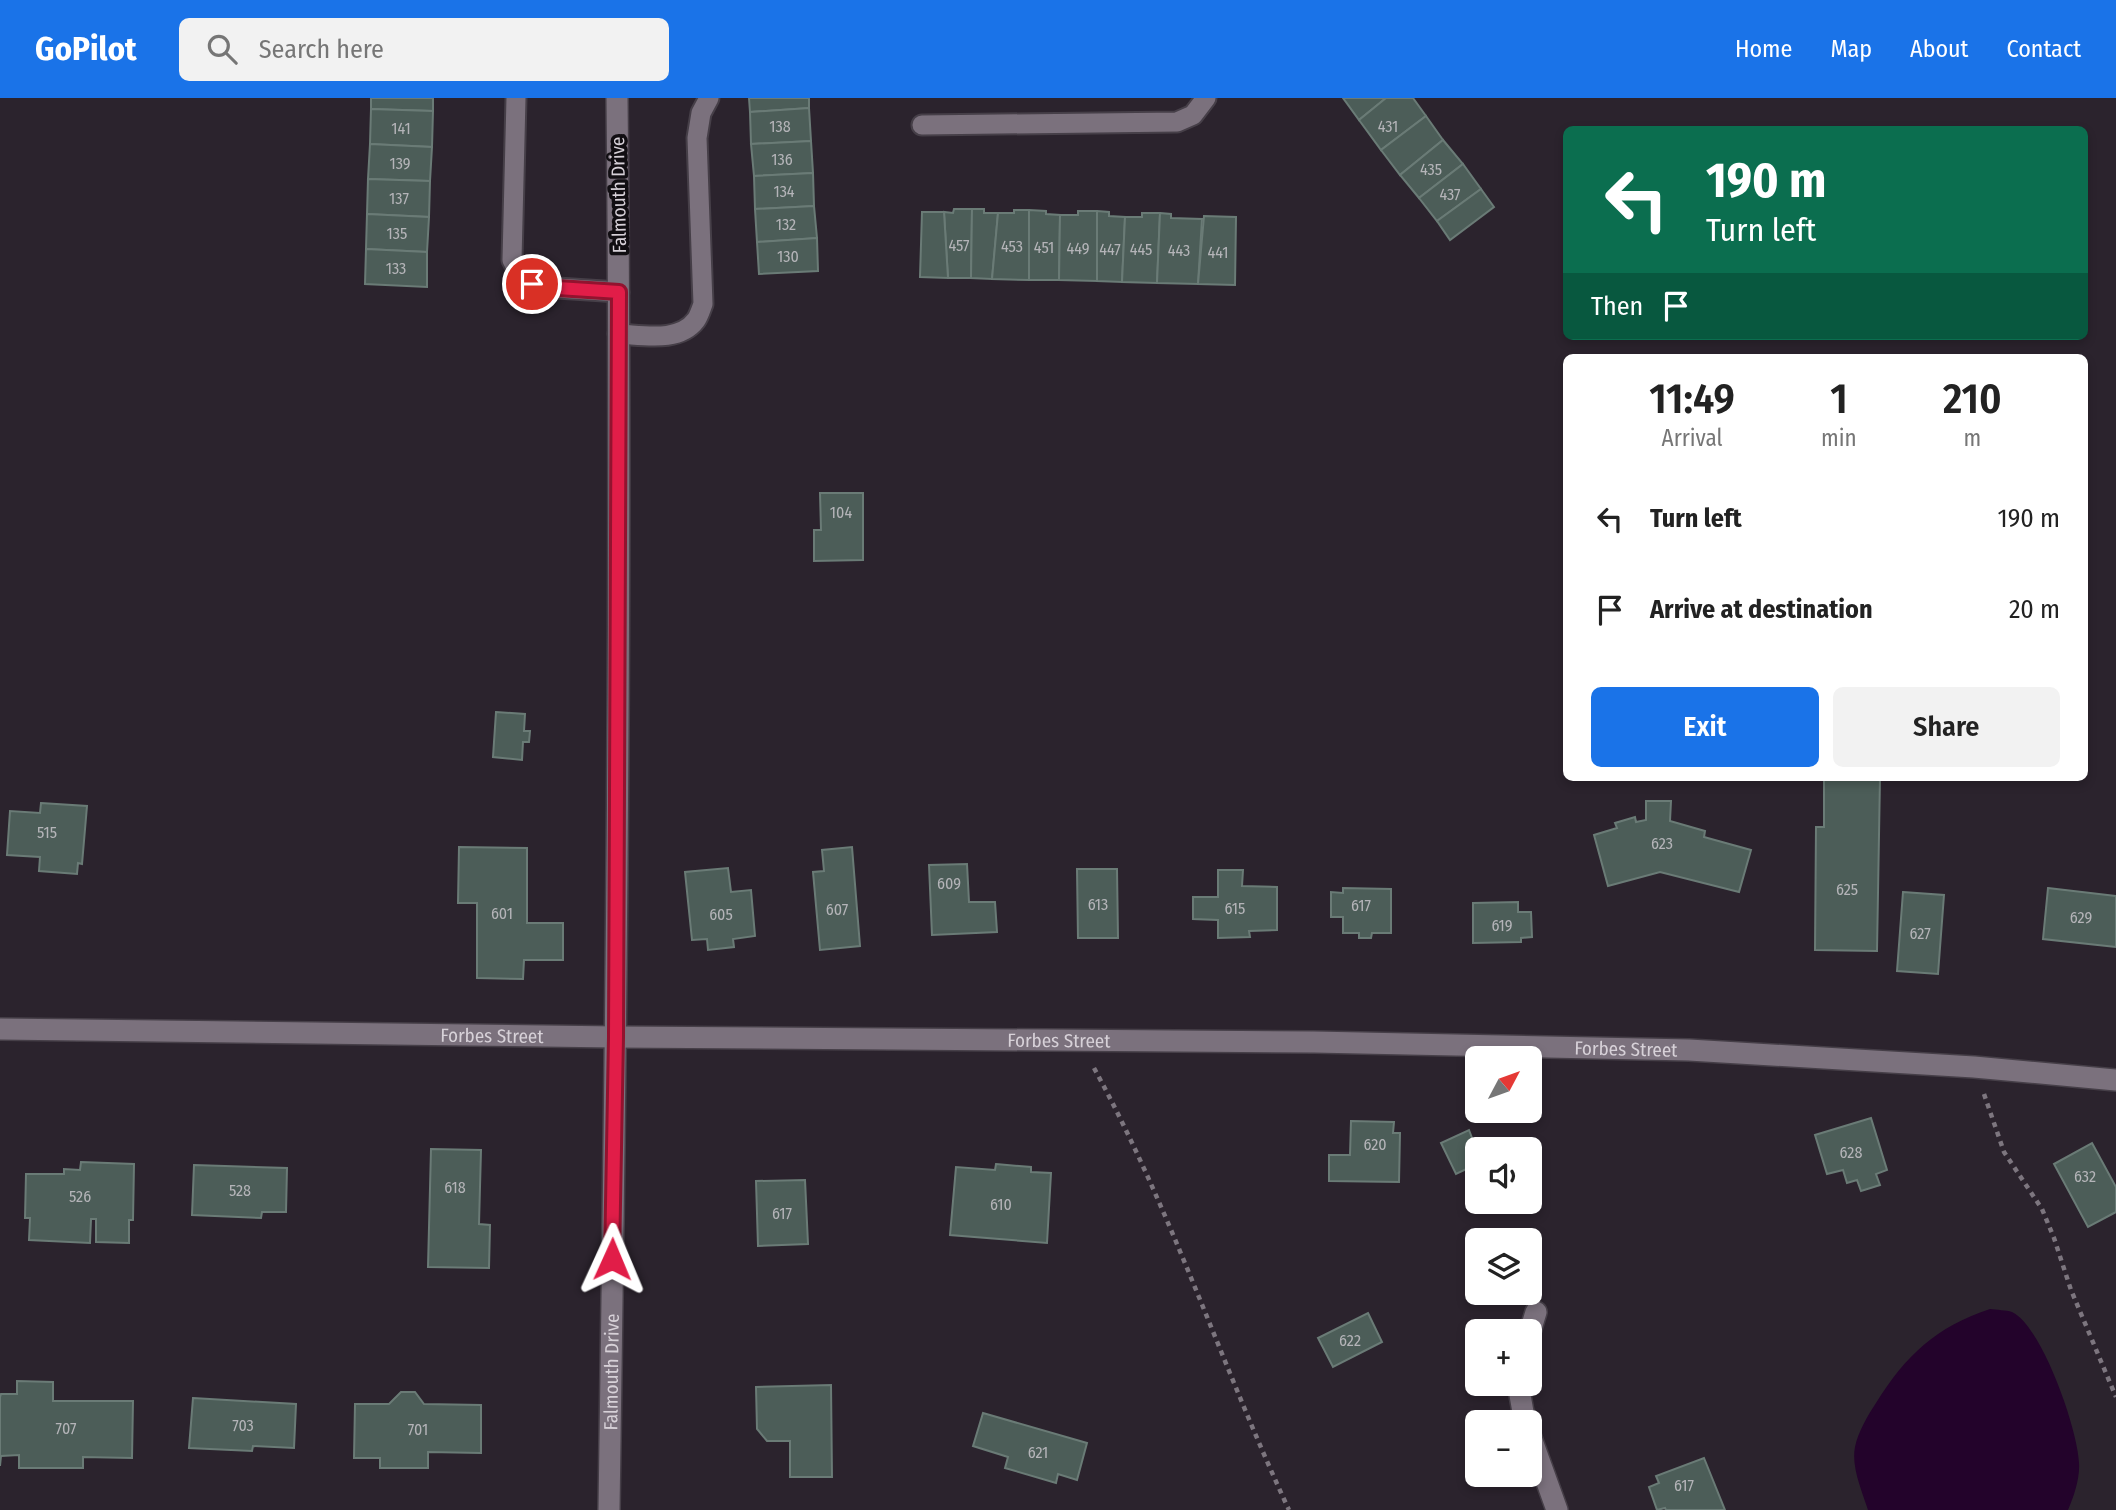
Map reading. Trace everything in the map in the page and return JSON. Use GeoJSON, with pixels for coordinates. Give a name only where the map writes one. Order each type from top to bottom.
{"type":"FeatureCollection","features":[{"type":"Feature","properties":{"kind":"street","name":"Falmouth Drive"},"geometry":{"type":"LineString","coordinates":[[609,1510],[616,1037],[619,292],[617,98]]}},
{"type":"Feature","properties":{"kind":"street","name":"Forbes Street"},"geometry":{"type":"LineString","coordinates":[[0,1029],[616,1037],[1078,1039],[1689,1050],[1974,1067],[2116,1080]]}},
{"type":"Feature","properties":{"kind":"street"},"geometry":{"type":"LineString","coordinates":[[1542,1468],[1557,1510]]}},
{"type":"Feature","properties":{"kind":"lane"},"geometry":{"type":"LineString","coordinates":[[516,98],[512,260],[519,275],[542,287],[619,292]]}},
{"type":"Feature","properties":{"kind":"lane"},"geometry":{"type":"LineString","coordinates":[[618,334],[667,335],[681,332],[695,321],[703,304],[697,138],[701,113],[709,98]]}},
{"type":"Feature","properties":{"kind":"lane"},"geometry":{"type":"LineString","coordinates":[[922,125],[1177,122],[1193,115],[1206,98]]}},
{"type":"Feature","properties":{"kind":"path"},"geometry":{"type":"LineString","coordinates":[[1078,1039],[1116,1109],[1147,1177],[1256,1438],[1289,1510]]}},
{"type":"Feature","properties":{"kind":"path"},"geometry":{"type":"LineString","coordinates":[[1974,1067],[2004,1152],[2042,1209],[2071,1290],[2116,1397]]}},
{"type":"Feature","properties":{"kind":"shaded area"},"geometry":{"type":"Polygon","coordinates":[[[1990,1309],[2012,1312],[2023,1321],[2035,1337],[2056,1380],[2072,1427],[2079,1463],[2079,1475],[2068,1510],[1868,1510],[1854,1455],[1858,1435],[1870,1413],[1887,1386],[1924,1345],[1954,1325],[1990,1309]]]}},
{"type":"Feature","properties":{"kind":"building"},"geometry":{"type":"Polygon","coordinates":[[[371,98],[433,98],[433,111],[371,109],[371,98]]]}},
{"type":"Feature","properties":{"kind":"building"},"geometry":{"type":"Polygon","coordinates":[[[749,98],[809,98],[809,108],[750,112],[749,98]]]}},
{"type":"Feature","properties":{"kind":"building"},"geometry":{"type":"Polygon","coordinates":[[[1343,98],[1386,98],[1359,120],[1343,98]]]}},
{"type":"Feature","properties":{"kind":"building"},"geometry":{"type":"Polygon","coordinates":[[[1386,98],[1413,98],[1426,116],[1381,150],[1359,120],[1386,98]]]}},
{"type":"Feature","properties":{"kind":"building"},"geometry":{"type":"Polygon","coordinates":[[[809,108],[811,141],[751,144],[750,112],[809,108]]]}},
{"type":"Feature","properties":{"kind":"building"},"geometry":{"type":"Polygon","coordinates":[[[371,109],[433,111],[432,147],[370,144],[371,109]]]}},
{"type":"Feature","properties":{"kind":"building"},"geometry":{"type":"Polygon","coordinates":[[[1426,116],[1443,140],[1400,175],[1381,150],[1426,116]]]}},
{"type":"Feature","properties":{"kind":"building"},"geometry":{"type":"Polygon","coordinates":[[[1443,140],[1463,164],[1419,198],[1400,175],[1443,140]]]}},
{"type":"Feature","properties":{"kind":"building"},"geometry":{"type":"Polygon","coordinates":[[[811,141],[813,173],[754,176],[751,144],[811,141]]]}},
{"type":"Feature","properties":{"kind":"building"},"geometry":{"type":"Polygon","coordinates":[[[370,144],[432,147],[430,181],[368,179],[370,144]]]}},
{"type":"Feature","properties":{"kind":"building"},"geometry":{"type":"Polygon","coordinates":[[[1463,164],[1481,189],[1437,221],[1419,198],[1463,164]]]}},
{"type":"Feature","properties":{"kind":"building"},"geometry":{"type":"Polygon","coordinates":[[[813,173],[814,206],[755,209],[754,176],[813,173]]]}},
{"type":"Feature","properties":{"kind":"building"},"geometry":{"type":"Polygon","coordinates":[[[368,179],[430,181],[429,217],[367,214],[368,179]]]}},
{"type":"Feature","properties":{"kind":"building"},"geometry":{"type":"Polygon","coordinates":[[[1481,189],[1494,207],[1450,240],[1437,221],[1481,189]]]}},
{"type":"Feature","properties":{"kind":"building"},"geometry":{"type":"Polygon","coordinates":[[[814,206],[817,238],[757,242],[755,209],[814,206]]]}},
{"type":"Feature","properties":{"kind":"building"},"geometry":{"type":"Polygon","coordinates":[[[954,209],[972,209],[971,278],[948,278],[944,212],[953,213],[954,209]]]}},
{"type":"Feature","properties":{"kind":"building"},"geometry":{"type":"Polygon","coordinates":[[[972,209],[984,209],[984,213],[998,213],[992,279],[971,278],[972,209]]]}},
{"type":"Feature","properties":{"kind":"building"},"geometry":{"type":"Polygon","coordinates":[[[1014,210],[1029,210],[1029,280],[992,279],[998,213],[1014,213],[1014,210]]]}},
{"type":"Feature","properties":{"kind":"building"},"geometry":{"type":"Polygon","coordinates":[[[1029,210],[1060,215],[1059,280],[1029,280],[1029,210]]]}},
{"type":"Feature","properties":{"kind":"building"},"geometry":{"type":"Polygon","coordinates":[[[1078,211],[1097,211],[1097,281],[1059,280],[1060,215],[1078,215],[1078,211]]]}},
{"type":"Feature","properties":{"kind":"building"},"geometry":{"type":"Polygon","coordinates":[[[1097,211],[1109,212],[1109,216],[1125,217],[1122,282],[1097,281],[1097,211]]]}},
{"type":"Feature","properties":{"kind":"building"},"geometry":{"type":"Polygon","coordinates":[[[922,212],[944,212],[948,278],[920,277],[922,212]]]}},
{"type":"Feature","properties":{"kind":"building"},"geometry":{"type":"Polygon","coordinates":[[[1142,213],[1160,213],[1157,283],[1122,282],[1125,217],[1142,217],[1142,213]]]}},
{"type":"Feature","properties":{"kind":"building"},"geometry":{"type":"Polygon","coordinates":[[[1160,213],[1171,214],[1171,218],[1202,219],[1198,284],[1157,283],[1160,213]]]}},
{"type":"Feature","properties":{"kind":"building"},"geometry":{"type":"Polygon","coordinates":[[[367,214],[429,217],[427,252],[366,249],[367,214]]]}},
{"type":"Feature","properties":{"kind":"building"},"geometry":{"type":"Polygon","coordinates":[[[1204,216],[1236,217],[1235,285],[1198,284],[1204,216]]]}},
{"type":"Feature","properties":{"kind":"building"},"geometry":{"type":"Polygon","coordinates":[[[817,238],[818,271],[759,274],[757,242],[817,238]]]}},
{"type":"Feature","properties":{"kind":"building"},"geometry":{"type":"Polygon","coordinates":[[[366,249],[427,252],[427,287],[365,284],[366,249]]]}},
{"type":"Feature","properties":{"kind":"building"},"geometry":{"type":"Polygon","coordinates":[[[820,493],[863,493],[863,560],[814,561],[814,530],[821,530],[820,493]]]}},
{"type":"Feature","properties":{"kind":"building"},"geometry":{"type":"Polygon","coordinates":[[[496,712],[525,714],[524,731],[530,731],[529,742],[523,742],[522,760],[493,757],[496,712]]]}},
{"type":"Feature","properties":{"kind":"building"},"geometry":{"type":"Polygon","coordinates":[[[1824,781],[1880,781],[1877,951],[1815,950],[1816,827],[1824,827],[1824,781]]]}},
{"type":"Feature","properties":{"kind":"building"},"geometry":{"type":"Polygon","coordinates":[[[1646,801],[1671,801],[1670,821],[1705,831],[1704,837],[1751,850],[1739,892],[1660,872],[1608,886],[1594,835],[1617,828],[1615,823],[1635,817],[1636,822],[1646,820],[1646,801]]]}},
{"type":"Feature","properties":{"kind":"building"},"geometry":{"type":"Polygon","coordinates":[[[41,803],[87,806],[82,864],[78,863],[77,874],[39,871],[40,857],[7,855],[10,811],[40,813],[41,803]]]}},
{"type":"Feature","properties":{"kind":"building"},"geometry":{"type":"Polygon","coordinates":[[[459,847],[527,848],[527,923],[563,923],[563,960],[524,960],[523,979],[477,978],[477,903],[458,903],[459,847]]]}},
{"type":"Feature","properties":{"kind":"building"},"geometry":{"type":"Polygon","coordinates":[[[852,847],[860,946],[820,950],[813,872],[824,871],[822,850],[852,847]]]}},
{"type":"Feature","properties":{"kind":"building"},"geometry":{"type":"Polygon","coordinates":[[[967,864],[969,902],[995,902],[997,932],[932,935],[929,865],[967,864]]]}},
{"type":"Feature","properties":{"kind":"building"},"geometry":{"type":"Polygon","coordinates":[[[728,868],[731,892],[751,890],[755,936],[733,939],[734,947],[708,950],[707,939],[692,940],[685,872],[728,868]]]}},
{"type":"Feature","properties":{"kind":"building"},"geometry":{"type":"Polygon","coordinates":[[[1077,869],[1117,869],[1118,938],[1078,938],[1077,869]]]}},
{"type":"Feature","properties":{"kind":"building"},"geometry":{"type":"Polygon","coordinates":[[[1218,870],[1243,870],[1242,886],[1277,887],[1277,930],[1249,931],[1250,937],[1218,938],[1218,920],[1193,919],[1193,897],[1218,897],[1218,870]]]}},
{"type":"Feature","properties":{"kind":"building"},"geometry":{"type":"Polygon","coordinates":[[[1343,888],[1391,889],[1391,933],[1372,933],[1371,938],[1359,938],[1359,933],[1343,933],[1343,917],[1331,917],[1331,892],[1343,893],[1343,888]]]}},
{"type":"Feature","properties":{"kind":"building"},"geometry":{"type":"Polygon","coordinates":[[[2048,888],[2116,896],[2116,947],[2043,939],[2048,888]]]}},
{"type":"Feature","properties":{"kind":"building"},"geometry":{"type":"Polygon","coordinates":[[[1903,892],[1944,895],[1938,974],[1897,971],[1903,892]]]}},
{"type":"Feature","properties":{"kind":"building"},"geometry":{"type":"Polygon","coordinates":[[[1518,902],[1518,912],[1531,912],[1532,937],[1521,938],[1521,942],[1473,943],[1473,903],[1518,902]]]}},
{"type":"Feature","properties":{"kind":"building"},"geometry":{"type":"Polygon","coordinates":[[[1871,1118],[1887,1170],[1876,1174],[1880,1185],[1861,1191],[1857,1180],[1847,1183],[1843,1170],[1827,1174],[1815,1135],[1871,1118]]]}},
{"type":"Feature","properties":{"kind":"building"},"geometry":{"type":"Polygon","coordinates":[[[1351,1121],[1394,1122],[1393,1133],[1400,1133],[1399,1182],[1329,1181],[1329,1155],[1350,1155],[1351,1121]]]}},
{"type":"Feature","properties":{"kind":"building"},"geometry":{"type":"Polygon","coordinates":[[[1469,1130],[1472,1137],[1465,1137],[1465,1170],[1456,1174],[1441,1143],[1469,1130]]]}},
{"type":"Feature","properties":{"kind":"building"},"geometry":{"type":"Polygon","coordinates":[[[2092,1143],[2116,1187],[2116,1212],[2088,1227],[2054,1164],[2092,1143]]]}},
{"type":"Feature","properties":{"kind":"building"},"geometry":{"type":"Polygon","coordinates":[[[431,1149],[481,1150],[479,1224],[490,1225],[489,1268],[428,1267],[431,1149]]]}},
{"type":"Feature","properties":{"kind":"building"},"geometry":{"type":"Polygon","coordinates":[[[81,1162],[134,1164],[133,1220],[129,1220],[129,1243],[96,1242],[96,1219],[91,1219],[90,1243],[29,1240],[30,1218],[25,1218],[26,1174],[64,1174],[64,1169],[80,1170],[81,1162]]]}},
{"type":"Feature","properties":{"kind":"building"},"geometry":{"type":"Polygon","coordinates":[[[996,1164],[1031,1167],[1031,1172],[1051,1173],[1047,1243],[950,1235],[956,1167],[995,1170],[996,1164]]]}},
{"type":"Feature","properties":{"kind":"building"},"geometry":{"type":"Polygon","coordinates":[[[194,1165],[287,1168],[286,1212],[262,1212],[261,1218],[192,1215],[194,1165]]]}},
{"type":"Feature","properties":{"kind":"building"},"geometry":{"type":"Polygon","coordinates":[[[805,1180],[808,1244],[758,1246],[756,1181],[805,1180]]]}},
{"type":"Feature","properties":{"kind":"building"},"geometry":{"type":"Polygon","coordinates":[[[1368,1313],[1382,1342],[1333,1367],[1318,1338],[1368,1313]]]}},
{"type":"Feature","properties":{"kind":"building"},"geometry":{"type":"Polygon","coordinates":[[[17,1381],[53,1382],[53,1401],[133,1401],[132,1458],[83,1457],[83,1468],[19,1468],[19,1455],[1,1456],[0,1466],[0,1397],[1,1394],[17,1394],[17,1381]]]}},
{"type":"Feature","properties":{"kind":"building"},"geometry":{"type":"Polygon","coordinates":[[[831,1385],[832,1477],[790,1477],[790,1441],[767,1441],[757,1429],[756,1387],[831,1385]]]}},
{"type":"Feature","properties":{"kind":"building"},"geometry":{"type":"Polygon","coordinates":[[[401,1392],[415,1392],[424,1404],[481,1405],[481,1453],[428,1452],[428,1468],[380,1468],[380,1458],[354,1458],[355,1404],[389,1404],[401,1392]]]}},
{"type":"Feature","properties":{"kind":"building"},"geometry":{"type":"Polygon","coordinates":[[[193,1398],[296,1404],[294,1448],[253,1446],[252,1451],[189,1448],[193,1398]]]}},
{"type":"Feature","properties":{"kind":"building"},"geometry":{"type":"Polygon","coordinates":[[[983,1413],[1087,1443],[1077,1480],[1058,1474],[1056,1483],[1005,1468],[1008,1457],[973,1446],[983,1413]]]}},
{"type":"Feature","properties":{"kind":"building"},"geometry":{"type":"Polygon","coordinates":[[[1704,1458],[1725,1510],[1657,1510],[1649,1487],[1659,1483],[1656,1476],[1704,1458]]]}},
{"type":"Feature","properties":{"kind":"route"},"geometry":{"type":"LineString","coordinates":[[532,284],[619,292],[616,1037],[612,1259]]}}]}
